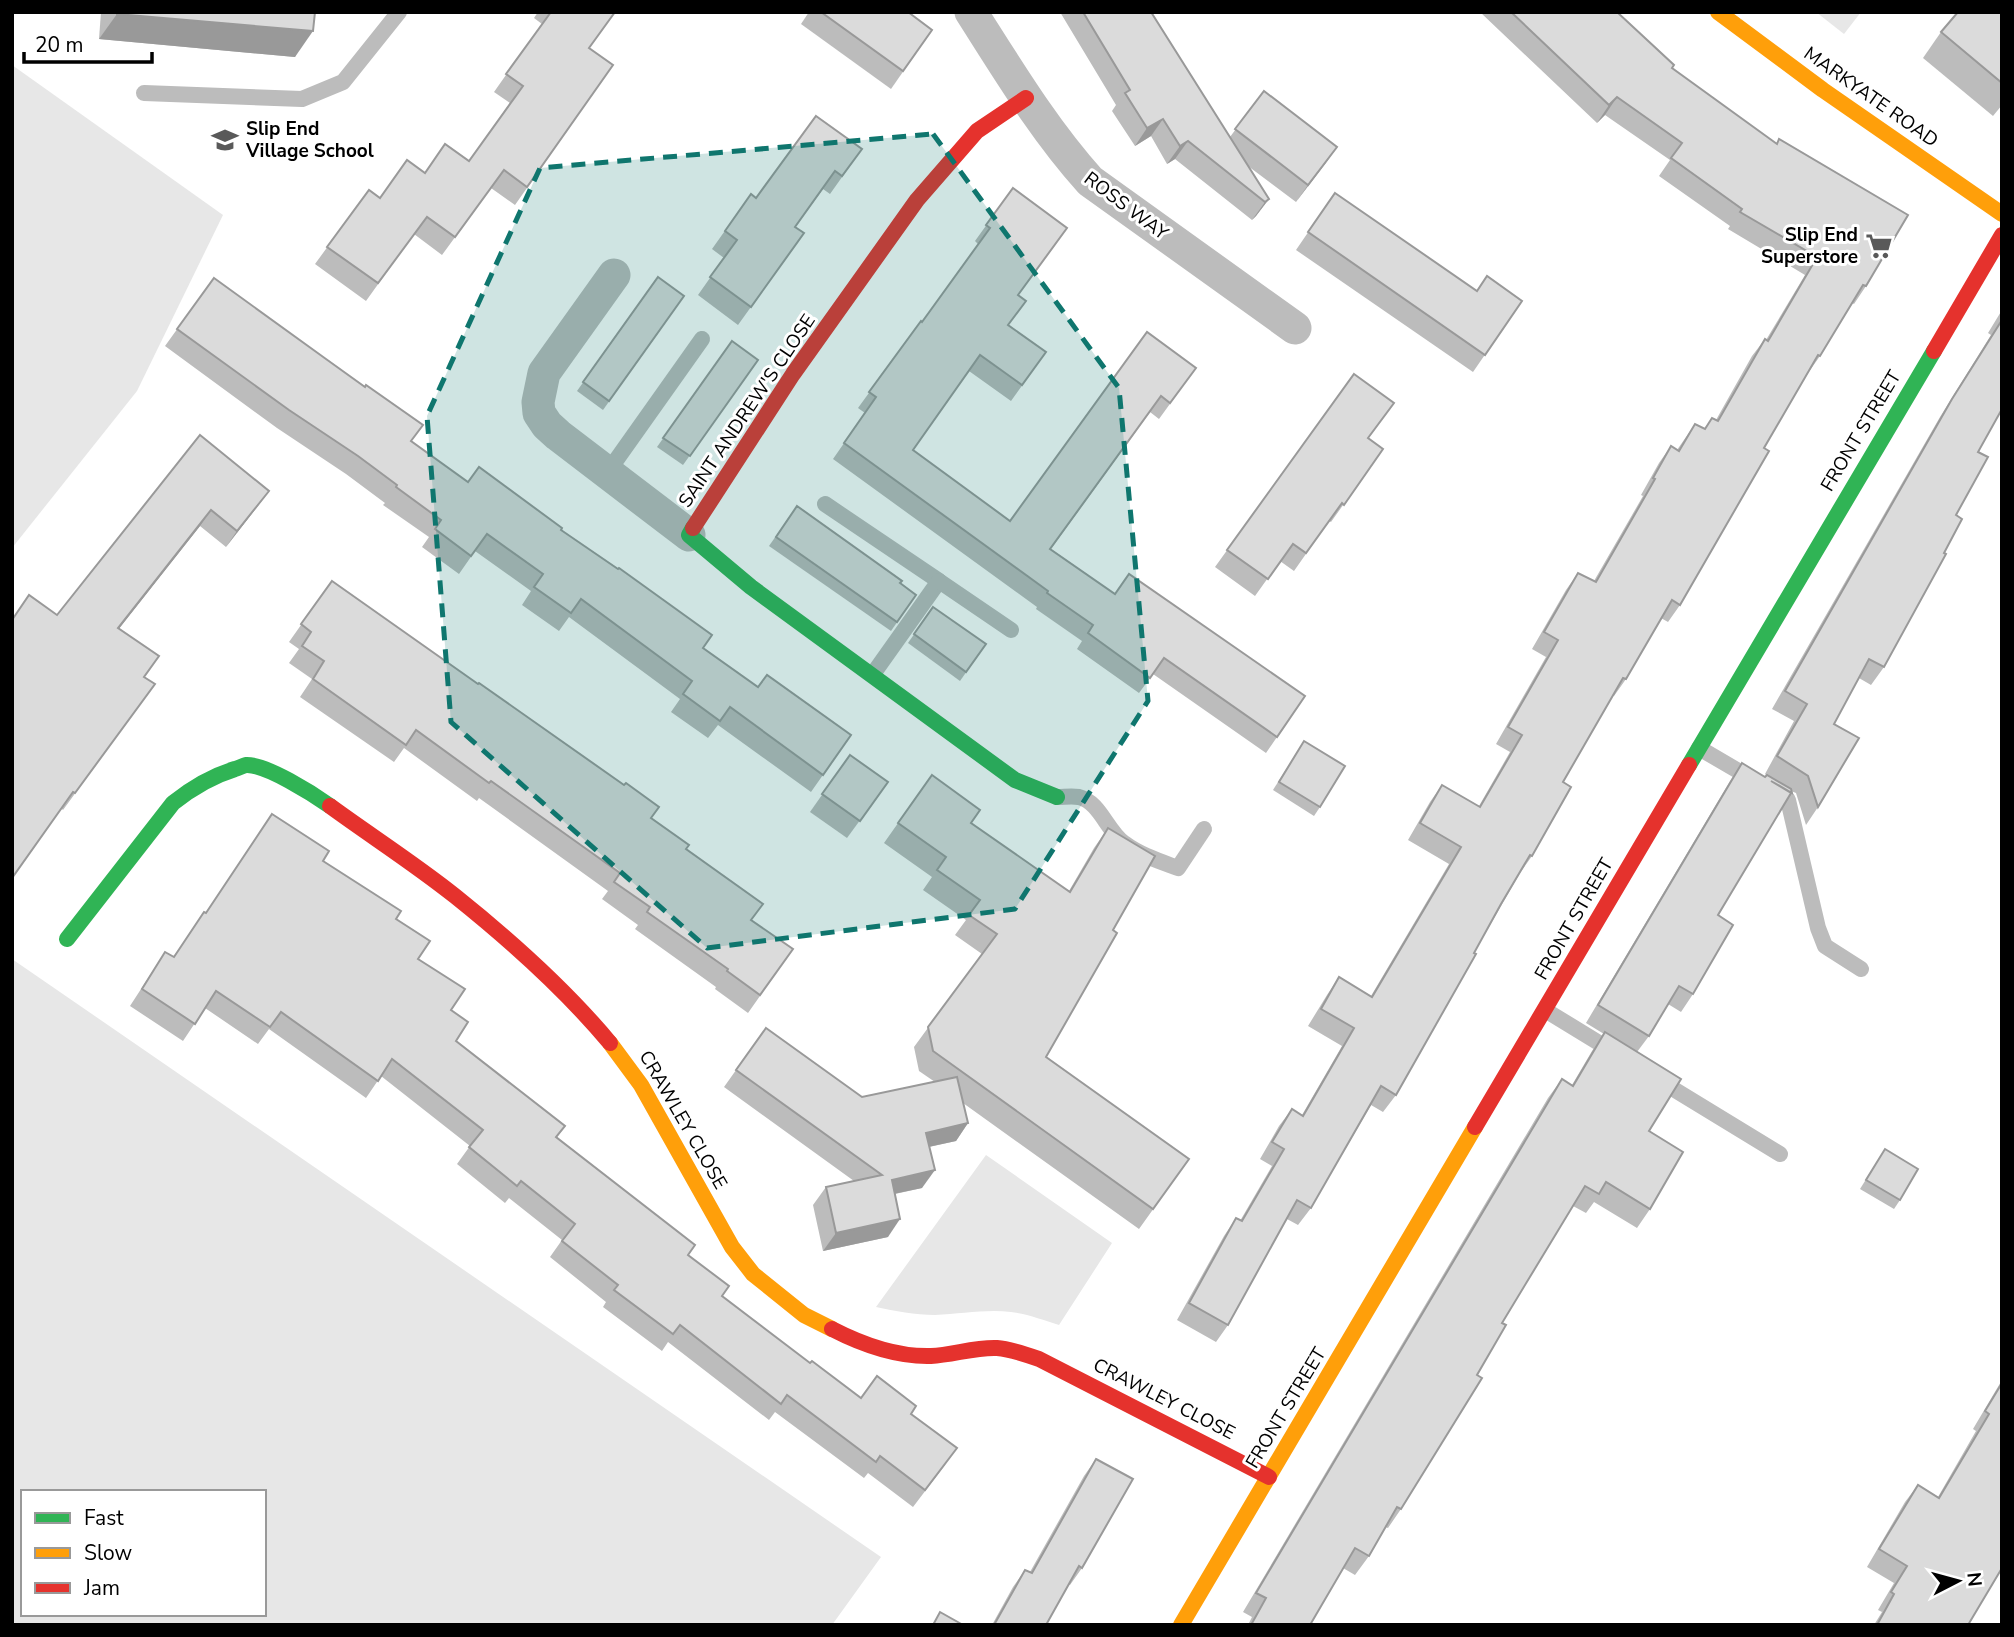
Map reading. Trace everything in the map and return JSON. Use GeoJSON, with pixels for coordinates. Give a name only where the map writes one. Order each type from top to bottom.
{"type":"FeatureCollection","features":[{"type":"Feature","properties":{"kind":"street","name":"ROSS WAY"},"geometry":{"type":"LineString","coordinates":[[971,12],[1027,98],[1090,181],[1295,328]]}},
{"type":"Feature","properties":{"kind":"street","name":"MARKYATE ROAD"},"geometry":{"type":"LineString","coordinates":[[1718,12],[1748,36],[2002,214]]}},
{"type":"Feature","properties":{"kind":"street","name":"SAINT ANDREW'S CLOSE"},"geometry":{"type":"LineString","coordinates":[[1027,98],[977,131],[917,200],[793,374],[689,536],[751,587],[1015,780],[1057,797]]}},
{"type":"Feature","properties":{"kind":"street","name":"FRONT STREET"},"geometry":{"type":"LineString","coordinates":[[1181,1625],[2002,235]]}},
{"type":"Feature","properties":{"kind":"street"},"geometry":{"type":"LineString","coordinates":[[614,275],[544,373],[538,402],[540,414],[547,425],[689,536]]}},
{"type":"Feature","properties":{"kind":"street","name":"CRAWLEY CLOSE"},"geometry":{"type":"LineString","coordinates":[[67,939],[173,803],[193,787],[219,774],[247,765],[272,773],[306,789],[455,896],[526,957],[591,1020],[641,1085],[732,1247],[753,1274],[804,1315],[871,1347],[899,1354],[930,1356],[994,1348],[1039,1359],[1269,1477]]}},
{"type":"Feature","properties":{"kind":"lane"},"geometry":{"type":"LineString","coordinates":[[144,93],[302,99],[342,82],[399,12]]}},
{"type":"Feature","properties":{"kind":"lane"},"geometry":{"type":"LineString","coordinates":[[607,474],[702,339]]}},
{"type":"Feature","properties":{"kind":"lane"},"geometry":{"type":"LineString","coordinates":[[825,504],[1011,630]]}},
{"type":"Feature","properties":{"kind":"lane"},"geometry":{"type":"LineString","coordinates":[[873,674],[939,581]]}},
{"type":"Feature","properties":{"kind":"lane"},"geometry":{"type":"LineString","coordinates":[[1699,748],[1788,800],[1825,946],[1861,968]]}},
{"type":"Feature","properties":{"kind":"lane"},"geometry":{"type":"LineString","coordinates":[[1057,797],[1079,797],[1089,802],[1112,834],[1124,843],[1178,868],[1204,829]]}},
{"type":"Feature","properties":{"kind":"lane"},"geometry":{"type":"LineString","coordinates":[[1545,1010],[1780,1154]]}},
{"type":"Feature","properties":{"kind":"highlighted area"},"geometry":{"type":"Polygon","coordinates":[[[933,134],[1119,388],[1148,701],[1015,909],[707,948],[451,722],[427,416],[540,168],[933,134]]]}},
{"type":"Feature","properties":{"kind":"shaded area"},"geometry":{"type":"Polygon","coordinates":[[[1816,12],[1861,12],[1844,34],[1816,12]]]}},
{"type":"Feature","properties":{"kind":"shaded area"},"geometry":{"type":"Polygon","coordinates":[[[12,65],[223,215],[137,391],[12,548],[12,65]]]}},
{"type":"Feature","properties":{"kind":"shaded area"},"geometry":{"type":"Polygon","coordinates":[[[12,959],[881,1557],[832,1625],[12,1625],[12,959]]]}},
{"type":"Feature","properties":{"kind":"shaded area"},"geometry":{"type":"Polygon","coordinates":[[[986,1155],[1112,1243],[1059,1325],[1002,1311],[928,1315],[876,1307],[986,1155]]]}},
{"type":"Feature","properties":{"kind":"building"},"geometry":{"type":"Polygon","coordinates":[[[117,12],[315,12],[313,31],[117,12]]]}},
{"type":"Feature","properties":{"kind":"building"},"geometry":{"type":"Polygon","coordinates":[[[551,12],[615,12],[589,48],[613,65],[527,187],[504,170],[455,237],[427,217],[378,283],[327,247],[369,190],[380,198],[407,160],[425,173],[445,144],[469,161],[523,86],[506,74],[551,12]]]}},
{"type":"Feature","properties":{"kind":"building"},"geometry":{"type":"Polygon","coordinates":[[[821,12],[908,12],[932,30],[903,71],[821,12]]]}},
{"type":"Feature","properties":{"kind":"building"},"geometry":{"type":"Polygon","coordinates":[[[1083,12],[1151,12],[1269,199],[1265,202],[1188,141],[1180,146],[1163,119],[1147,128],[1125,93],[1130,90],[1083,12]]]}},
{"type":"Feature","properties":{"kind":"building"},"geometry":{"type":"Polygon","coordinates":[[[1511,12],[1617,12],[1674,65],[1672,68],[1777,144],[1779,139],[1908,215],[1866,286],[1863,285],[1820,356],[1818,355],[1764,448],[1769,451],[1680,605],[1672,600],[1626,679],[1623,678],[1563,782],[1571,787],[1501,904],[1474,953],[1476,954],[1396,1095],[1381,1086],[1311,1208],[1297,1200],[1228,1325],[1189,1303],[1236,1218],[1242,1221],[1284,1149],[1272,1142],[1292,1109],[1303,1116],[1354,1028],[1321,1009],[1339,977],[1372,997],[1461,847],[1420,823],[1442,785],[1480,807],[1522,735],[1508,727],[1558,640],[1544,632],[1578,573],[1596,582],[1671,446],[1679,451],[1695,424],[1705,429],[1712,418],[1718,421],[1765,339],[1768,341],[1817,257],[1740,212],[1742,209],[1671,158],[1682,143],[1617,97],[1609,105],[1511,12]]]}},
{"type":"Feature","properties":{"kind":"building"},"geometry":{"type":"Polygon","coordinates":[[[1958,12],[2002,12],[2002,83],[1941,32],[1958,12]]]}},
{"type":"Feature","properties":{"kind":"building"},"geometry":{"type":"Polygon","coordinates":[[[1264,91],[1337,147],[1308,185],[1235,129],[1264,91]]]}},
{"type":"Feature","properties":{"kind":"building"},"geometry":{"type":"Polygon","coordinates":[[[816,116],[862,149],[842,176],[835,171],[795,227],[804,233],[751,307],[710,277],[737,240],[725,231],[751,194],[756,198],[816,116]]]}},
{"type":"Feature","properties":{"kind":"building"},"geometry":{"type":"Polygon","coordinates":[[[1013,188],[1067,228],[1018,295],[1026,301],[1008,325],[1046,352],[1022,385],[980,355],[913,450],[1010,521],[1147,332],[1196,368],[1170,403],[1161,396],[1050,549],[1115,594],[1129,574],[1305,696],[1277,737],[1164,658],[1150,678],[1088,633],[1093,625],[844,443],[876,397],[869,392],[990,228],[986,225],[1013,188]]]}},
{"type":"Feature","properties":{"kind":"building"},"geometry":{"type":"Polygon","coordinates":[[[1335,193],[1477,291],[1487,276],[1522,301],[1485,355],[1308,232],[1335,193]]]}},
{"type":"Feature","properties":{"kind":"building"},"geometry":{"type":"Polygon","coordinates":[[[658,277],[684,296],[609,401],[583,382],[658,277]]]}},
{"type":"Feature","properties":{"kind":"building"},"geometry":{"type":"Polygon","coordinates":[[[214,278],[365,387],[366,385],[423,425],[411,441],[468,482],[479,467],[562,528],[561,530],[712,635],[703,648],[758,687],[767,675],[851,735],[823,775],[730,707],[720,721],[683,694],[692,681],[581,599],[571,613],[534,587],[543,574],[487,534],[471,556],[435,529],[441,520],[396,487],[397,485],[177,329],[214,278]]]}},
{"type":"Feature","properties":{"kind":"building"},"geometry":{"type":"Polygon","coordinates":[[[2002,320],[2002,409],[1978,452],[1988,457],[1956,515],[1962,519],[1944,553],[1946,554],[1884,667],[1869,659],[1834,724],[1859,738],[1818,807],[1808,776],[1777,756],[1807,704],[1785,691],[1952,399],[2002,320]]]}},
{"type":"Feature","properties":{"kind":"building"},"geometry":{"type":"Polygon","coordinates":[[[732,341],[758,360],[690,456],[663,438],[732,341]]]}},
{"type":"Feature","properties":{"kind":"building"},"geometry":{"type":"Polygon","coordinates":[[[1354,374],[1394,403],[1368,438],[1383,449],[1306,553],[1293,544],[1268,579],[1227,550],[1354,374]]]}},
{"type":"Feature","properties":{"kind":"building"},"geometry":{"type":"Polygon","coordinates":[[[200,435],[269,491],[237,531],[211,510],[118,628],[159,656],[144,677],[155,684],[12,878],[12,620],[29,595],[57,615],[200,435]]]}},
{"type":"Feature","properties":{"kind":"building"},"geometry":{"type":"Polygon","coordinates":[[[797,506],[902,581],[900,583],[916,595],[897,622],[776,537],[797,506]]]}},
{"type":"Feature","properties":{"kind":"building"},"geometry":{"type":"Polygon","coordinates":[[[332,581],[659,807],[651,818],[689,845],[686,849],[763,904],[751,920],[793,949],[760,995],[647,912],[650,907],[614,882],[620,873],[491,781],[489,783],[416,730],[406,745],[313,679],[324,661],[302,646],[311,632],[301,624],[332,581]]]}},
{"type":"Feature","properties":{"kind":"building"},"geometry":{"type":"Polygon","coordinates":[[[933,607],[986,644],[966,672],[914,634],[933,607]]]}},
{"type":"Feature","properties":{"kind":"building"},"geometry":{"type":"Polygon","coordinates":[[[1304,741],[1345,766],[1320,807],[1279,782],[1304,741]]]}},
{"type":"Feature","properties":{"kind":"building"},"geometry":{"type":"Polygon","coordinates":[[[850,755],[888,782],[860,821],[822,794],[850,755]]]}},
{"type":"Feature","properties":{"kind":"building"},"geometry":{"type":"Polygon","coordinates":[[[1742,763],[1791,789],[1792,793],[1771,781],[1791,793],[1718,915],[1733,925],[1693,994],[1679,986],[1649,1036],[1598,1005],[1742,763]]]}},
{"type":"Feature","properties":{"kind":"building"},"geometry":{"type":"Polygon","coordinates":[[[932,775],[980,810],[971,823],[1070,892],[1108,828],[1155,856],[1113,930],[1117,933],[1046,1057],[1189,1159],[1153,1209],[933,1051],[928,1027],[997,934],[969,915],[980,900],[937,870],[946,857],[898,823],[932,775]]]}},
{"type":"Feature","properties":{"kind":"building"},"geometry":{"type":"Polygon","coordinates":[[[272,814],[329,851],[323,861],[401,911],[396,919],[430,941],[418,959],[465,989],[451,1010],[468,1022],[456,1041],[565,1126],[556,1137],[695,1245],[688,1255],[729,1286],[722,1296],[861,1398],[877,1376],[916,1406],[911,1414],[957,1448],[925,1490],[880,1456],[876,1462],[787,1395],[781,1404],[680,1325],[673,1334],[614,1290],[618,1285],[562,1241],[575,1224],[521,1181],[517,1186],[469,1147],[483,1130],[392,1059],[378,1081],[281,1012],[270,1027],[216,991],[195,1024],[142,989],[165,952],[174,957],[272,814]]]}},
{"type":"Feature","properties":{"kind":"building"},"geometry":{"type":"Polygon","coordinates":[[[766,1028],[862,1097],[957,1077],[968,1123],[926,1133],[935,1170],[892,1180],[900,1219],[836,1233],[826,1187],[882,1175],[736,1070],[766,1028]]]}},
{"type":"Feature","properties":{"kind":"building"},"geometry":{"type":"Polygon","coordinates":[[[1605,1032],[1681,1079],[1649,1131],[1683,1152],[1650,1209],[1606,1182],[1599,1194],[1585,1186],[1502,1323],[1506,1325],[1477,1375],[1482,1378],[1401,1509],[1397,1507],[1369,1556],[1355,1548],[1310,1625],[1251,1625],[1266,1598],[1256,1593],[1562,1079],[1573,1086],[1605,1032]]]}},
{"type":"Feature","properties":{"kind":"building"},"geometry":{"type":"Polygon","coordinates":[[[1885,1149],[1918,1169],[1900,1200],[1866,1180],[1885,1149]]]}},
{"type":"Feature","properties":{"kind":"building"},"geometry":{"type":"Polygon","coordinates":[[[2002,1383],[2002,1568],[1968,1625],[1877,1625],[1894,1594],[1891,1592],[1907,1566],[1879,1549],[1918,1485],[1939,1498],[1989,1414],[1985,1411],[2002,1383]]]}},
{"type":"Feature","properties":{"kind":"building"},"geometry":{"type":"Polygon","coordinates":[[[1096,1459],[1133,1479],[1082,1568],[1079,1566],[1046,1625],[994,1625],[1025,1570],[1032,1573],[1096,1459]]]}},
{"type":"Feature","properties":{"kind":"building"},"geometry":{"type":"Polygon","coordinates":[[[940,1612],[963,1625],[933,1625],[940,1612]]]}},
{"type":"Feature","properties":{"kind":"traffic: fast"},"geometry":{"type":"LineString","coordinates":[[1689,765],[1934,351]]}},
{"type":"Feature","properties":{"kind":"traffic: fast"},"geometry":{"type":"LineString","coordinates":[[693,528],[689,535],[751,587],[1015,780],[1057,797]]}},
{"type":"Feature","properties":{"kind":"traffic: fast"},"geometry":{"type":"LineString","coordinates":[[67,939],[173,803],[195,787],[246,765],[255,766],[289,781],[330,806]]}},
{"type":"Feature","properties":{"kind":"traffic: slow"},"geometry":{"type":"LineString","coordinates":[[1718,12],[1823,90],[2002,214]]}},
{"type":"Feature","properties":{"kind":"traffic: slow"},"geometry":{"type":"LineString","coordinates":[[610,1043],[641,1085],[732,1247],[753,1274],[804,1315],[832,1329]]}},
{"type":"Feature","properties":{"kind":"traffic: slow"},"geometry":{"type":"LineString","coordinates":[[1181,1625],[1475,1127]]}},
{"type":"Feature","properties":{"kind":"traffic: jam"},"geometry":{"type":"LineString","coordinates":[[693,528],[793,374],[917,200],[977,131],[1026,98]]}},
{"type":"Feature","properties":{"kind":"traffic: jam"},"geometry":{"type":"LineString","coordinates":[[1934,351],[2002,235]]}},
{"type":"Feature","properties":{"kind":"traffic: jam"},"geometry":{"type":"LineString","coordinates":[[1475,1127],[1689,765]]}},
{"type":"Feature","properties":{"kind":"traffic: jam"},"geometry":{"type":"LineString","coordinates":[[330,806],[440,884],[496,930],[556,984],[610,1043]]}},
{"type":"Feature","properties":{"kind":"traffic: jam"},"geometry":{"type":"LineString","coordinates":[[832,1329],[868,1345],[918,1356],[997,1348],[1028,1355],[1269,1477]]}},
{"type":"Feature","properties":{"kind":"place","name":"Slip End Village School"},"geometry":{"type":"Point","coordinates":[225,140]}},
{"type":"Feature","properties":{"kind":"place","name":"Slip End Superstore"},"geometry":{"type":"Point","coordinates":[1879,246]}}]}
